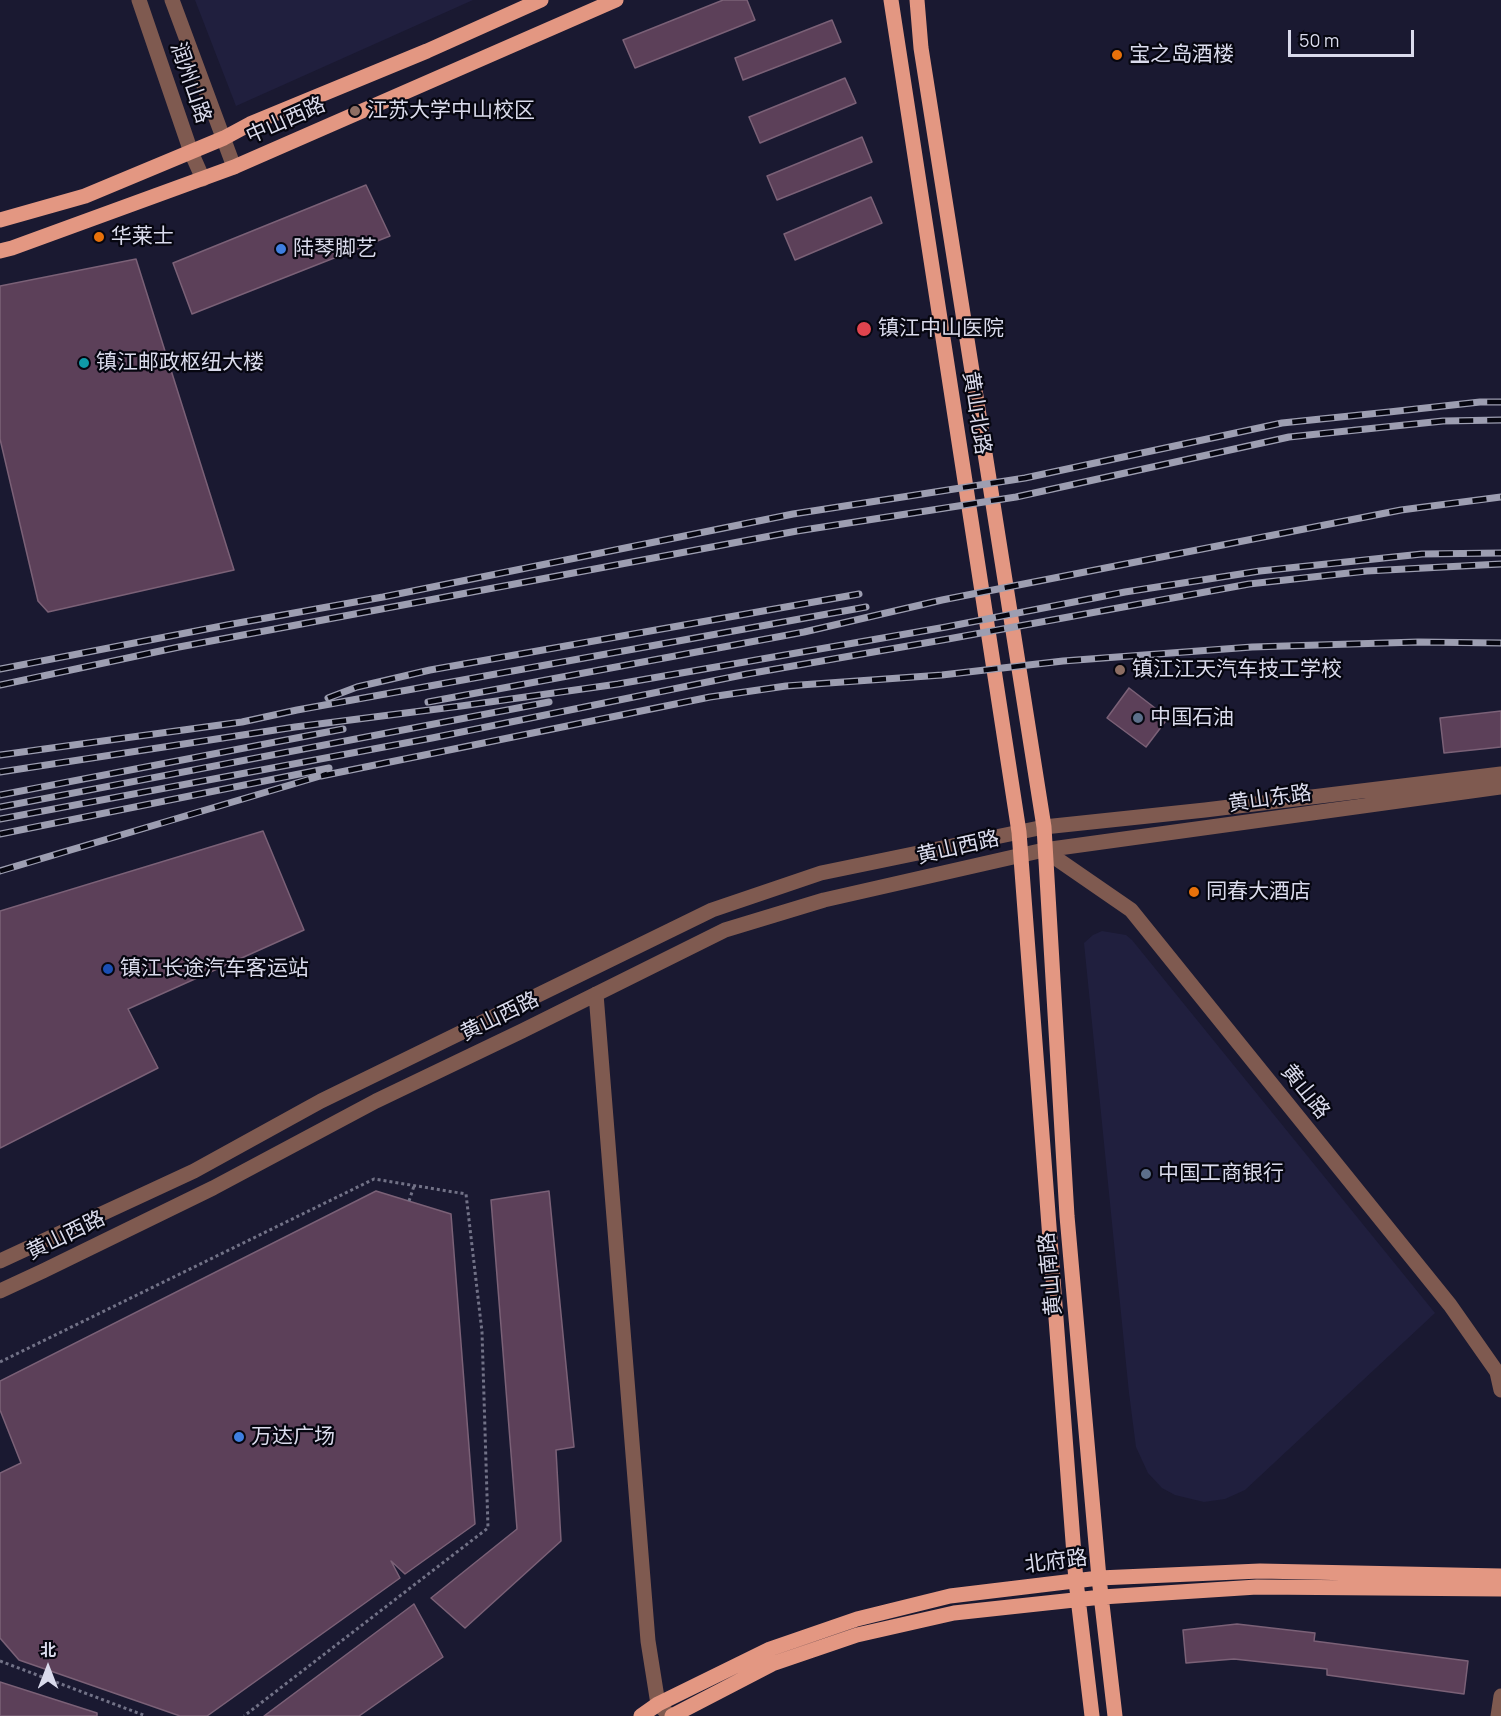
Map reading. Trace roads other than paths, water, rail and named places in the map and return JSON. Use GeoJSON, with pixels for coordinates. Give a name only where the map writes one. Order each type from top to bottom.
{"type":"FeatureCollection","features":[{"type":"Feature","properties":{"kind":"main road","name":"中山西路"},"geometry":{"type":"LineString","coordinates":[[0,220],[85,196],[224,138],[250,124],[427,51],[541,0]]}},
{"type":"Feature","properties":{"kind":"main road","name":"中山西路"},"geometry":{"type":"LineString","coordinates":[[0,251],[234,167],[616,0]]}},
{"type":"Feature","properties":{"kind":"main road","name":"黄山北路"},"geometry":{"type":"LineString","coordinates":[[891,0],[1019,832]]}},
{"type":"Feature","properties":{"kind":"main road","name":"黄山北路"},"geometry":{"type":"LineString","coordinates":[[917,0],[921,48],[1044,827]]}},
{"type":"Feature","properties":{"kind":"main road","name":"黄山南路"},"geometry":{"type":"LineString","coordinates":[[1044,827],[1067,1216],[1115,1716]]}},
{"type":"Feature","properties":{"kind":"main road","name":"黄山南路"},"geometry":{"type":"LineString","coordinates":[[1019,832],[1076,1581],[1092,1716]]}},
{"type":"Feature","properties":{"kind":"main road","name":"北府路"},"geometry":{"type":"LineString","coordinates":[[640,1716],[658,1704],[770,1648],[856,1618],[950,1596],[1100,1578],[1260,1571],[1501,1576]]}},
{"type":"Feature","properties":{"kind":"main road","name":"北府路"},"geometry":{"type":"LineString","coordinates":[[671,1716],[772,1664],[857,1635],[954,1614],[1078,1599],[1257,1587],[1501,1590]]}},
{"type":"Feature","properties":{"kind":"street","name":"润州山路"},"geometry":{"type":"LineString","coordinates":[[139,0],[191,152],[203,179]]}},
{"type":"Feature","properties":{"kind":"street","name":"润州山路"},"geometry":{"type":"LineString","coordinates":[[172,0],[234,167]]}},
{"type":"Feature","properties":{"kind":"street","name":"黄山东路"},"geometry":{"type":"LineString","coordinates":[[1044,827],[1216,809],[1501,774]]}},
{"type":"Feature","properties":{"kind":"street","name":"黄山东路"},"geometry":{"type":"LineString","coordinates":[[1044,850],[1501,788]]}},
{"type":"Feature","properties":{"kind":"street","name":"黄山西路"},"geometry":{"type":"LineString","coordinates":[[0,1262],[194,1171],[321,1101],[712,910],[821,873],[1044,827]]}},
{"type":"Feature","properties":{"kind":"street","name":"黄山西路"},"geometry":{"type":"LineString","coordinates":[[0,1291],[213,1188],[376,1101],[725,930],[824,900],[1044,850]]}},
{"type":"Feature","properties":{"kind":"street","name":"黄山路"},"geometry":{"type":"LineString","coordinates":[[1044,850],[1131,910],[1450,1305],[1497,1372],[1501,1390]]}},
{"type":"Feature","properties":{"kind":"street"},"geometry":{"type":"LineString","coordinates":[[596,994],[648,1641],[658,1704],[671,1716]]}},
{"type":"Feature","properties":{"kind":"street"},"geometry":{"type":"LineString","coordinates":[[1498,1716],[1501,1696]]}},
{"type":"Feature","properties":{"kind":"railway"},"geometry":{"type":"LineString","coordinates":[[0,669],[383,597],[793,514],[1025,478],[1282,423],[1480,402],[1501,402]]}},
{"type":"Feature","properties":{"kind":"railway"},"geometry":{"type":"LineString","coordinates":[[0,685],[179,647],[797,531],[1016,497],[1289,437],[1443,421],[1501,420]]}},
{"type":"Feature","properties":{"kind":"railway"},"geometry":{"type":"LineString","coordinates":[[428,702],[804,632],[942,600],[1401,510],[1501,497]]}},
{"type":"Feature","properties":{"kind":"railway"},"geometry":{"type":"LineString","coordinates":[[0,772],[295,727],[618,684],[946,627],[1125,592],[1260,571],[1422,554],[1501,553]]}},
{"type":"Feature","properties":{"kind":"railway"},"geometry":{"type":"LineString","coordinates":[[0,819],[432,738],[747,674],[1249,584],[1367,571],[1501,564]]}},
{"type":"Feature","properties":{"kind":"railway"},"geometry":{"type":"LineString","coordinates":[[328,698],[357,687],[430,670],[859,594]]}},
{"type":"Feature","properties":{"kind":"railway"},"geometry":{"type":"LineString","coordinates":[[0,755],[242,722],[297,710],[866,607]]}},
{"type":"Feature","properties":{"kind":"railway"},"geometry":{"type":"LineString","coordinates":[[321,776],[710,697],[786,686],[942,675],[1063,661],[1252,647],[1418,642],[1501,643]]}},
{"type":"Feature","properties":{"kind":"railway"},"geometry":{"type":"LineString","coordinates":[[0,807],[549,702]]}},
{"type":"Feature","properties":{"kind":"railway"},"geometry":{"type":"LineString","coordinates":[[0,795],[343,729]]}},
{"type":"Feature","properties":{"kind":"railway"},"geometry":{"type":"LineString","coordinates":[[0,834],[329,768]]}},
{"type":"Feature","properties":{"kind":"railway"},"geometry":{"type":"LineString","coordinates":[[0,871],[327,774]]}},
{"type":"Feature","properties":{"kind":"place","name":"宝之岛酒楼"},"geometry":{"type":"Point","coordinates":[1117,55]}},
{"type":"Feature","properties":{"kind":"place","name":"江苏大学中山校区"},"geometry":{"type":"Point","coordinates":[355,111]}},
{"type":"Feature","properties":{"kind":"place","name":"华莱士"},"geometry":{"type":"Point","coordinates":[99,237]}},
{"type":"Feature","properties":{"kind":"place","name":"陆琴脚艺"},"geometry":{"type":"Point","coordinates":[281,249]}},
{"type":"Feature","properties":{"kind":"place","name":"镇江中山医院"},"geometry":{"type":"Point","coordinates":[864,329]}},
{"type":"Feature","properties":{"kind":"place","name":"镇江邮政枢纽大楼"},"geometry":{"type":"Point","coordinates":[84,363]}},
{"type":"Feature","properties":{"kind":"place","name":"镇江江天汽车技工学校"},"geometry":{"type":"Point","coordinates":[1120,670]}},
{"type":"Feature","properties":{"kind":"place","name":"中国石油"},"geometry":{"type":"Point","coordinates":[1138,718]}},
{"type":"Feature","properties":{"kind":"place","name":"同春大酒店"},"geometry":{"type":"Point","coordinates":[1194,892]}},
{"type":"Feature","properties":{"kind":"place","name":"镇江长途汽车客运站"},"geometry":{"type":"Point","coordinates":[108,969]}},
{"type":"Feature","properties":{"kind":"place","name":"中国工商银行"},"geometry":{"type":"Point","coordinates":[1146,1174]}},
{"type":"Feature","properties":{"kind":"place","name":"万达广场"},"geometry":{"type":"Point","coordinates":[239,1437]}}]}
